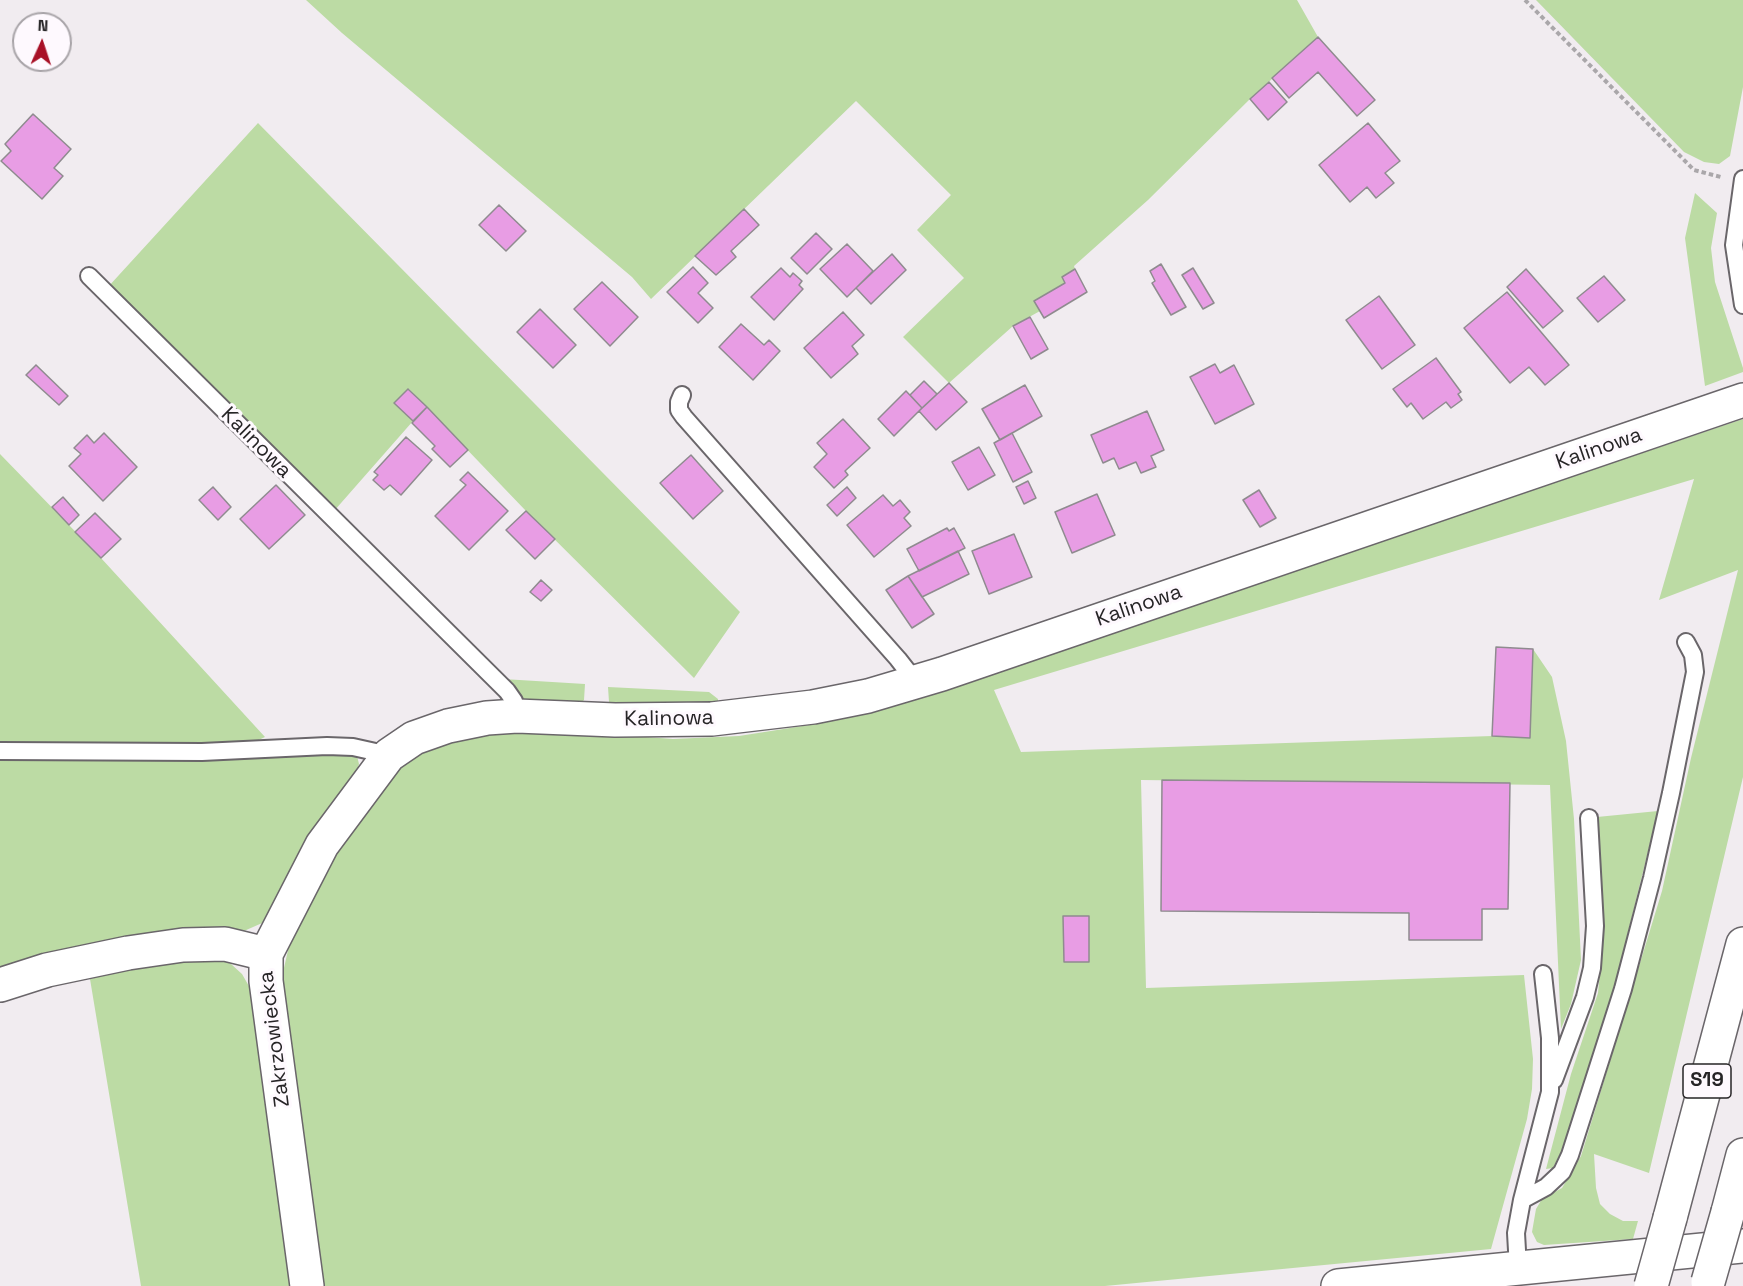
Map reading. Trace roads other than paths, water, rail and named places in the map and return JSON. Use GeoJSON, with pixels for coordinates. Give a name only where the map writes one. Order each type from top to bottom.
{"type":"FeatureCollection","features":[{"type":"Feature","properties":{"kind":"main road","name":"Kalinowa"},"geometry":{"type":"LineString","coordinates":[[266,954],[322,845],[389,754],[414,738],[448,726],[487,718],[517,716],[615,720],[712,719],[813,707],[868,696],[916,682],[1743,400]]}},
{"type":"Feature","properties":{"kind":"main road","name":"Zakrzowiecka"},"geometry":{"type":"LineString","coordinates":[[0,985],[47,970],[128,953],[183,945],[225,944],[266,954],[266,981],[307,1286]]}},
{"type":"Feature","properties":{"kind":"main road","name":"S19"},"geometry":{"type":"LineString","coordinates":[[1651,1286],[1743,944]]}},
{"type":"Feature","properties":{"kind":"main road"},"geometry":{"type":"LineString","coordinates":[[1708,1284],[1743,1155]]}},
{"type":"Feature","properties":{"kind":"main road"},"geometry":{"type":"LineString","coordinates":[[1338,1286],[1505,1275],[1695,1250],[1743,1246]]}},
{"type":"Feature","properties":{"kind":"lane"},"geometry":{"type":"LineString","coordinates":[[1743,181],[1734,245],[1743,305]]}},
{"type":"Feature","properties":{"kind":"lane","name":"Kalinowa"},"geometry":{"type":"LineString","coordinates":[[89,276],[507,691],[514,701],[517,716]]}},
{"type":"Feature","properties":{"kind":"lane"},"geometry":{"type":"LineString","coordinates":[[682,395],[679,410],[684,417],[916,682]]}},
{"type":"Feature","properties":{"kind":"lane"},"geometry":{"type":"LineString","coordinates":[[1522,1200],[1546,1187],[1562,1172],[1570,1155],[1623,989],[1652,878],[1695,672],[1693,655],[1686,642]]}},
{"type":"Feature","properties":{"kind":"lane"},"geometry":{"type":"LineString","coordinates":[[0,751],[202,752],[327,746],[353,747],[389,754]]}},
{"type":"Feature","properties":{"kind":"lane"},"geometry":{"type":"LineString","coordinates":[[1505,1275],[1550,1092],[1585,998],[1592,968],[1595,926],[1589,818]]}},
{"type":"Feature","properties":{"kind":"lane"},"geometry":{"type":"LineString","coordinates":[[1543,974],[1550,1038],[1550,1092]]}}]}
